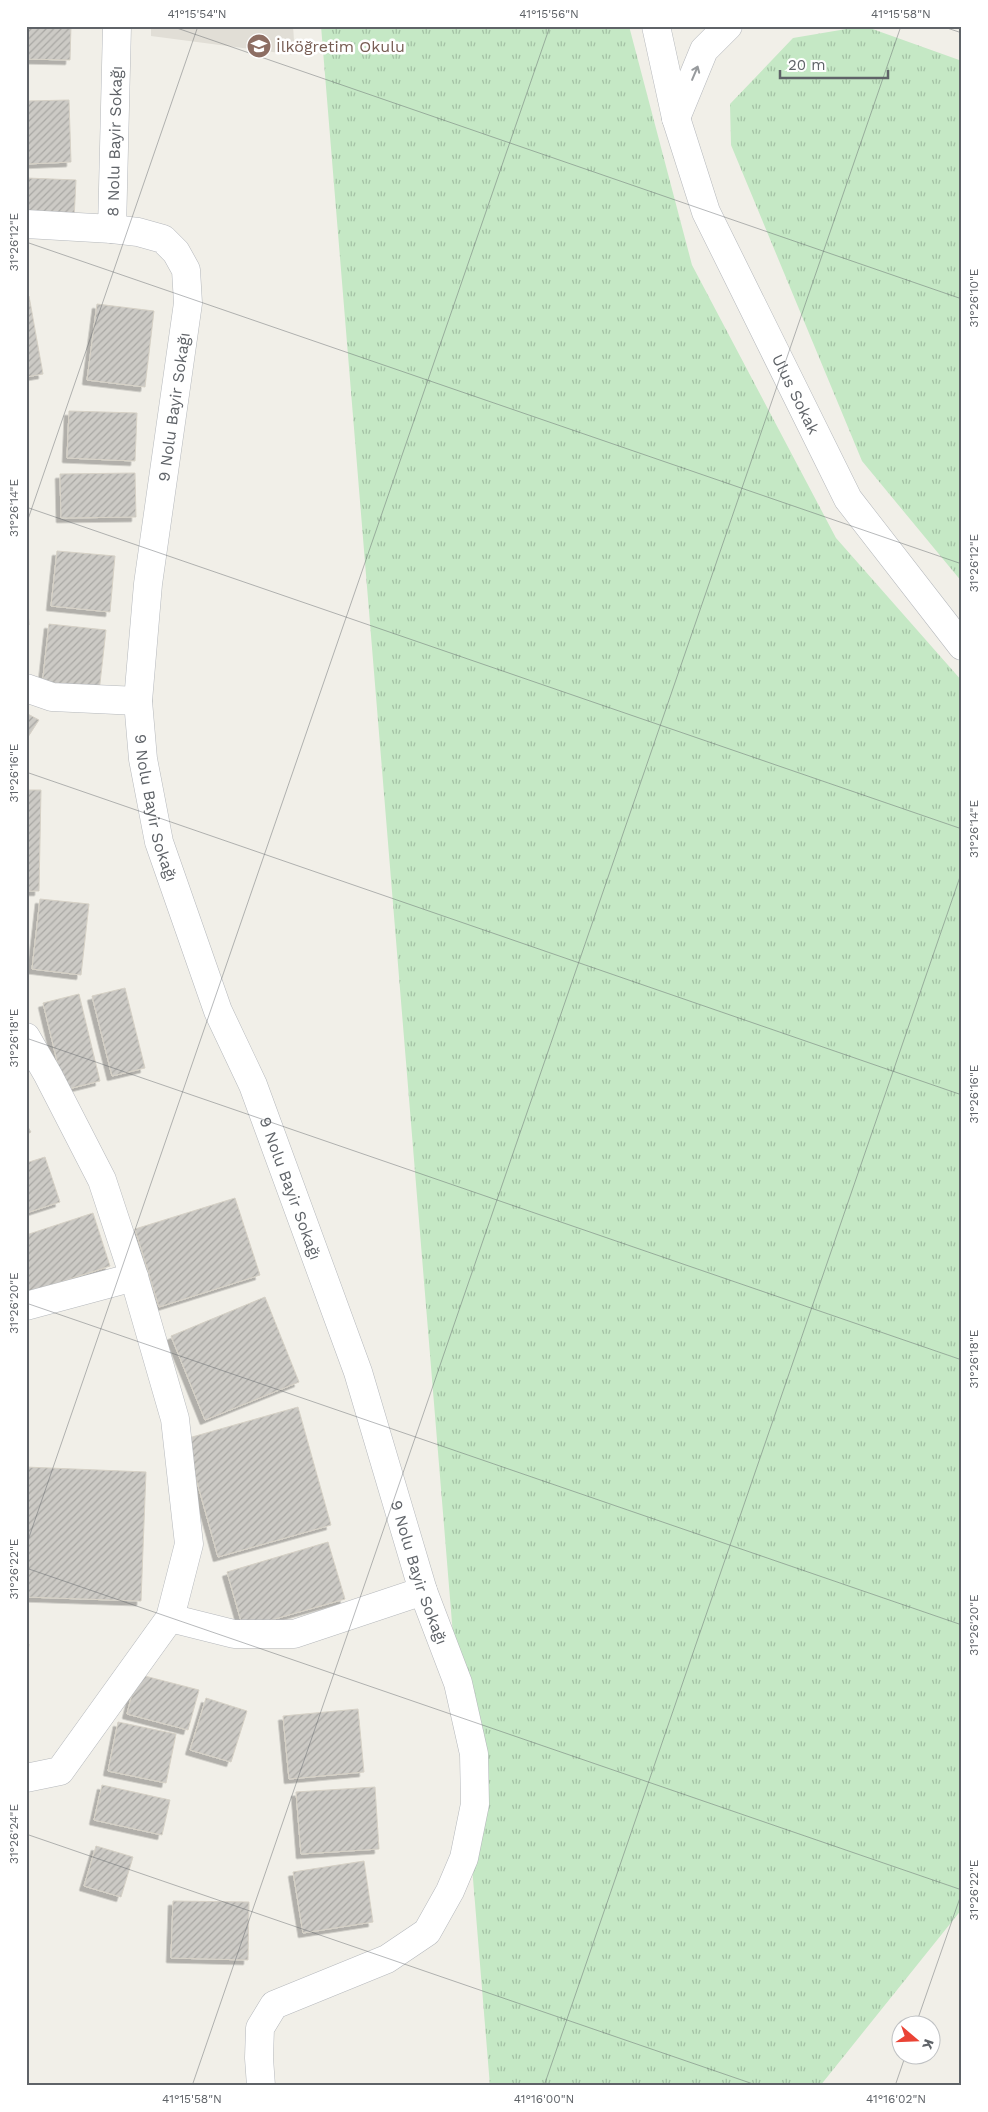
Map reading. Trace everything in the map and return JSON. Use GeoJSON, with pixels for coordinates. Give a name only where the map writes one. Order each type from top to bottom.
{"type":"FeatureCollection","features":[{"type":"Feature","properties":{"kind":"street","name":"8 Nolu Bayir Sokağı"},"geometry":{"type":"LineString","coordinates":[[26,224],[112,230],[117,26]]}},
{"type":"Feature","properties":{"kind":"street","name":"Ulus Sokak"},"geometry":{"type":"LineString","coordinates":[[656,26],[676,118],[706,212],[848,500],[962,646]]}},
{"type":"Feature","properties":{"kind":"street"},"geometry":{"type":"LineString","coordinates":[[676,118],[704,50],[728,26]]}},
{"type":"Feature","properties":{"kind":"street","name":"9 Nolu Bayir Sokağı"},"geometry":{"type":"LineString","coordinates":[[112,230],[138,232],[163,239],[176,252],[186,270],[188,303],[148,584],[138,701],[143,759],[159,842],[218,1012],[253,1085],[317,1265],[358,1372],[423,1591],[458,1683],[474,1754],[475,1804],[464,1858],[450,1891],[427,1932],[387,1959],[274,2005],[260,2028],[258,2058],[261,2086]]}},
{"type":"Feature","properties":{"kind":"street"},"geometry":{"type":"LineString","coordinates":[[26,688],[52,697],[138,701]]}},
{"type":"Feature","properties":{"kind":"street"},"geometry":{"type":"LineString","coordinates":[[26,1037],[48,1075],[102,1180],[134,1277],[175,1419],[189,1544],[170,1618],[60,1771],[26,1778]]}},
{"type":"Feature","properties":{"kind":"street"},"geometry":{"type":"LineString","coordinates":[[26,1306],[134,1277]]}},
{"type":"Feature","properties":{"kind":"street"},"geometry":{"type":"LineString","coordinates":[[170,1618],[234,1634],[294,1634],[423,1591]]}},
{"type":"Feature","properties":{"kind":"shaded area","name":"İlköğretim Okulu"},"geometry":{"type":"Polygon","coordinates":[[[151,26],[293,26],[295,55],[151,36],[151,26]]]}},
{"type":"Feature","properties":{"kind":"green space"},"geometry":{"type":"Polygon","coordinates":[[[321,26],[629,26],[692,265],[836,538],[962,681],[962,1909],[820,2086],[490,2086],[321,26]]]}},
{"type":"Feature","properties":{"kind":"green space"},"geometry":{"type":"Polygon","coordinates":[[[864,26],[962,61],[962,582],[862,461],[731,145],[730,104],[793,38],[864,26]]]}},
{"type":"Feature","properties":{"kind":"building"},"geometry":{"type":"Polygon","coordinates":[[[26,26],[71,26],[70,60],[26,59],[26,26]]]}},
{"type":"Feature","properties":{"kind":"building"},"geometry":{"type":"Polygon","coordinates":[[[69,100],[71,162],[26,164],[26,101],[69,100]]]}},
{"type":"Feature","properties":{"kind":"building"},"geometry":{"type":"Polygon","coordinates":[[[27,178],[76,180],[74,220],[26,218],[27,178]]]}},
{"type":"Feature","properties":{"kind":"building"},"geometry":{"type":"Polygon","coordinates":[[[26,296],[29,296],[43,374],[26,377],[26,296]]]}},
{"type":"Feature","properties":{"kind":"building"},"geometry":{"type":"Polygon","coordinates":[[[97,304],[154,311],[145,387],[87,380],[97,304]]]}},
{"type":"Feature","properties":{"kind":"building"},"geometry":{"type":"Polygon","coordinates":[[[69,411],[137,413],[135,461],[67,458],[69,411]]]}},
{"type":"Feature","properties":{"kind":"building"},"geometry":{"type":"Polygon","coordinates":[[[135,473],[136,517],[61,518],[60,474],[135,473]]]}},
{"type":"Feature","properties":{"kind":"building"},"geometry":{"type":"Polygon","coordinates":[[[57,551],[115,556],[110,612],[51,606],[57,551]]]}},
{"type":"Feature","properties":{"kind":"building"},"geometry":{"type":"Polygon","coordinates":[[[26,581],[29,625],[26,625],[26,581]]]}},
{"type":"Feature","properties":{"kind":"building"},"geometry":{"type":"Polygon","coordinates":[[[49,624],[106,630],[99,692],[42,686],[49,624]]]}},
{"type":"Feature","properties":{"kind":"building"},"geometry":{"type":"Polygon","coordinates":[[[26,713],[39,720],[26,740],[26,713]]]}},
{"type":"Feature","properties":{"kind":"building"},"geometry":{"type":"Polygon","coordinates":[[[26,790],[41,790],[39,891],[26,891],[26,790]]]}},
{"type":"Feature","properties":{"kind":"building"},"geometry":{"type":"Polygon","coordinates":[[[40,899],[89,904],[81,975],[32,969],[40,899]]]}},
{"type":"Feature","properties":{"kind":"building"},"geometry":{"type":"Polygon","coordinates":[[[125,988],[145,1068],[112,1076],[92,996],[125,988]]]}},
{"type":"Feature","properties":{"kind":"building"},"geometry":{"type":"Polygon","coordinates":[[[79,994],[100,1081],[64,1090],[43,1003],[79,994]]]}},
{"type":"Feature","properties":{"kind":"building"},"geometry":{"type":"Polygon","coordinates":[[[26,1124],[31,1132],[26,1135],[26,1124]]]}},
{"type":"Feature","properties":{"kind":"building"},"geometry":{"type":"Polygon","coordinates":[[[45,1157],[60,1202],[26,1213],[26,1163],[45,1157]]]}},
{"type":"Feature","properties":{"kind":"building"},"geometry":{"type":"Polygon","coordinates":[[[235,1198],[260,1275],[159,1307],[135,1229],[235,1198]]]}},
{"type":"Feature","properties":{"kind":"building"},"geometry":{"type":"Polygon","coordinates":[[[93,1213],[110,1266],[26,1293],[26,1235],[93,1213]]]}},
{"type":"Feature","properties":{"kind":"building"},"geometry":{"type":"Polygon","coordinates":[[[265,1297],[299,1382],[205,1420],[171,1336],[265,1297]]]}},
{"type":"Feature","properties":{"kind":"building"},"geometry":{"type":"Polygon","coordinates":[[[298,1407],[331,1525],[218,1557],[185,1439],[298,1407]]]}},
{"type":"Feature","properties":{"kind":"building"},"geometry":{"type":"Polygon","coordinates":[[[26,1467],[146,1472],[141,1601],[26,1597],[26,1467]]]}},
{"type":"Feature","properties":{"kind":"building"},"geometry":{"type":"Polygon","coordinates":[[[328,1542],[345,1599],[243,1628],[227,1572],[328,1542]]]}},
{"type":"Feature","properties":{"kind":"building"},"geometry":{"type":"Polygon","coordinates":[[[26,1643],[29,1644],[26,1668],[26,1643]]]}},
{"type":"Feature","properties":{"kind":"building"},"geometry":{"type":"Polygon","coordinates":[[[137,1674],[199,1690],[188,1730],[127,1714],[137,1674]]]}},
{"type":"Feature","properties":{"kind":"building"},"geometry":{"type":"Polygon","coordinates":[[[206,1698],[247,1711],[231,1762],[190,1750],[206,1698]]]}},
{"type":"Feature","properties":{"kind":"building"},"geometry":{"type":"Polygon","coordinates":[[[358,1709],[364,1772],[289,1779],[283,1716],[358,1709]]]}},
{"type":"Feature","properties":{"kind":"building"},"geometry":{"type":"Polygon","coordinates":[[[118,1722],[176,1734],[166,1783],[108,1771],[118,1722]]]}},
{"type":"Feature","properties":{"kind":"building"},"geometry":{"type":"Polygon","coordinates":[[[102,1785],[170,1800],[162,1835],[94,1820],[102,1785]]]}},
{"type":"Feature","properties":{"kind":"building"},"geometry":{"type":"Polygon","coordinates":[[[375,1787],[379,1849],[301,1854],[296,1792],[375,1787]]]}},
{"type":"Feature","properties":{"kind":"building"},"geometry":{"type":"Polygon","coordinates":[[[96,1846],[133,1857],[121,1897],[84,1886],[96,1846]]]}},
{"type":"Feature","properties":{"kind":"building"},"geometry":{"type":"Polygon","coordinates":[[[364,1861],[373,1922],[303,1933],[293,1872],[364,1861]]]}},
{"type":"Feature","properties":{"kind":"building"},"geometry":{"type":"Polygon","coordinates":[[[173,1901],[249,1902],[248,1960],[171,1958],[173,1901]]]}},
{"type":"Feature","properties":{"kind":"place","name":"İlköğretim Okulu"},"geometry":{"type":"Point","coordinates":[259,46]}}]}
